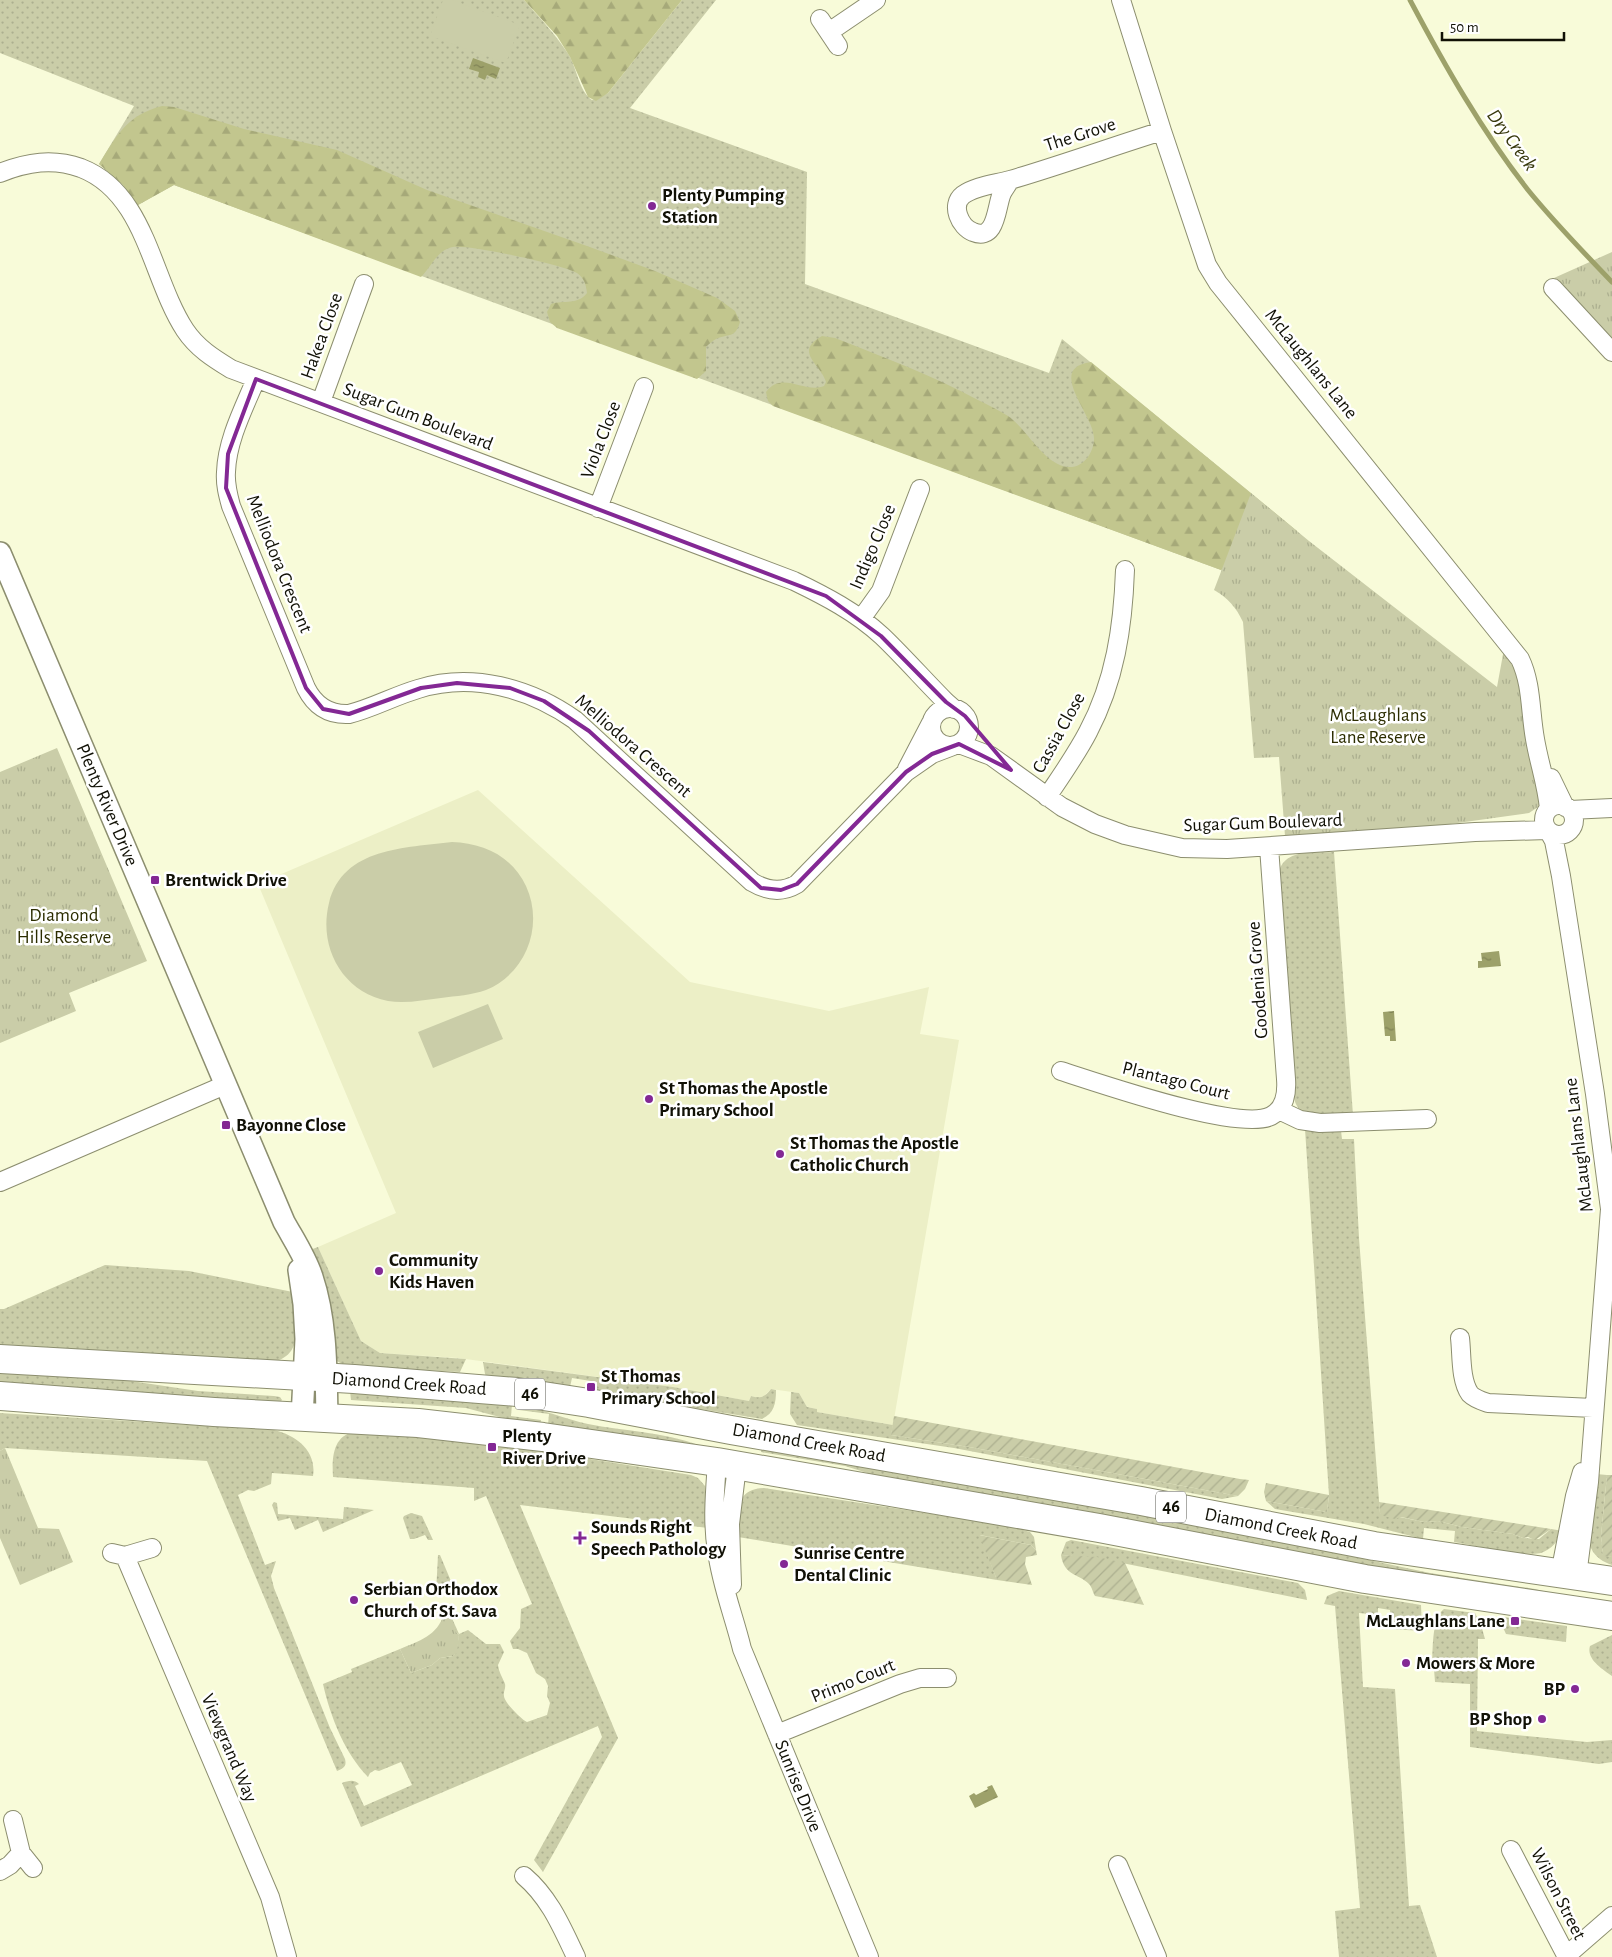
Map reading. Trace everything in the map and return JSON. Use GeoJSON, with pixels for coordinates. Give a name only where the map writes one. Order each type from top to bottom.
{"type":"FeatureCollection","features":[{"type":"Feature","properties":{"kind":"main road","name":"Diamond Creek Road"},"geometry":{"type":"LineString","coordinates":[[0,1359],[315,1377],[517,1392],[1132,1499],[1374,1546],[1612,1581]]}},
{"type":"Feature","properties":{"kind":"main road","name":"Diamond Creek Road"},"geometry":{"type":"LineString","coordinates":[[0,1396],[314,1418],[418,1423],[467,1428],[727,1464],[1099,1528],[1337,1575],[1612,1616]]}},
{"type":"Feature","properties":{"kind":"main road","name":"Sunrise Drive"},"geometry":{"type":"LineString","coordinates":[[727,1464],[719,1447],[724,1435],[731,1430]]}},
{"type":"Feature","properties":{"kind":"main road"},"geometry":{"type":"LineString","coordinates":[[1567,1610],[1576,1591],[1569,1575]]}},
{"type":"Feature","properties":{"kind":"street"},"geometry":{"type":"LineString","coordinates":[[829,32],[876,0]]}},
{"type":"Feature","properties":{"kind":"street","name":"McLaughlans Lane"},"geometry":{"type":"LineString","coordinates":[[1121,0],[1207,265],[1218,283],[1515,651],[1526,674],[1533,717],[1545,762],[1557,792],[1562,854],[1561,876],[1604,1094],[1610,1209],[1593,1408],[1589,1482],[1569,1575]]}},
{"type":"Feature","properties":{"kind":"street","name":"The Grove"},"geometry":{"type":"LineString","coordinates":[[1010,180],[1162,131]]}},
{"type":"Feature","properties":{"kind":"street","name":"Sugar Gum Boulevard"},"geometry":{"type":"LineString","coordinates":[[0,173],[30,163],[61,162],[90,172],[108,183],[119,194],[131,212],[169,300],[186,331],[197,345],[210,356],[232,369],[794,581],[826,596],[861,619],[882,636],[954,709]]}},
{"type":"Feature","properties":{"kind":"street","name":"Hakea Close"},"geometry":{"type":"LineString","coordinates":[[321,402],[364,284]]}},
{"type":"Feature","properties":{"kind":"street"},"geometry":{"type":"LineString","coordinates":[[1553,288],[1612,352]]}},
{"type":"Feature","properties":{"kind":"street","name":"Melliodora Crescent"},"geometry":{"type":"LineString","coordinates":[[256,379],[228,454],[226,488],[231,506],[306,688],[323,709],[340,715],[349,714],[421,688],[457,683],[493,684],[510,688],[544,701],[561,710],[589,731],[752,882],[761,888],[770,890],[791,888],[804,878],[906,772],[932,754],[956,745]]}},
{"type":"Feature","properties":{"kind":"street","name":"Viola Close"},"geometry":{"type":"LineString","coordinates":[[598,508],[644,387]]}},
{"type":"Feature","properties":{"kind":"street","name":"Indigo Close"},"geometry":{"type":"LineString","coordinates":[[861,619],[881,591],[920,489]]}},
{"type":"Feature","properties":{"kind":"street","name":"Plenty River Drive"},"geometry":{"type":"LineString","coordinates":[[0,553],[284,1222],[298,1267],[304,1304],[306,1339],[315,1377],[314,1418]]}},
{"type":"Feature","properties":{"kind":"street","name":"Cassia Close"},"geometry":{"type":"LineString","coordinates":[[1047,797],[1088,732],[1108,683],[1121,633],[1124,570]]}},
{"type":"Feature","properties":{"kind":"street","name":"Sugar Gum Boulevard"},"geometry":{"type":"LineString","coordinates":[[896,651],[919,686],[932,720]]}},
{"type":"Feature","properties":{"kind":"street"},"geometry":{"type":"LineString","coordinates":[[942,709],[960,711],[968,721],[967,734],[956,745],[946,746],[936,740],[931,729],[932,720],[942,709]]}},
{"type":"Feature","properties":{"kind":"street","name":"Melliodora Crescent"},"geometry":{"type":"LineString","coordinates":[[906,772],[932,720]]}},
{"type":"Feature","properties":{"kind":"street","name":"Sugar Gum Boulevard"},"geometry":{"type":"LineString","coordinates":[[968,721],[980,738],[1012,770]]}},
{"type":"Feature","properties":{"kind":"street","name":"Sugar Gum Boulevard"},"geometry":{"type":"LineString","coordinates":[[956,745],[991,756],[1047,797],[1096,824],[1153,843],[1204,850],[1475,832],[1559,819]]}},
{"type":"Feature","properties":{"kind":"street"},"geometry":{"type":"LineString","coordinates":[[1559,819],[1612,808]]}},
{"type":"Feature","properties":{"kind":"street"},"geometry":{"type":"LineString","coordinates":[[1559,819],[1612,813]]}},
{"type":"Feature","properties":{"kind":"street","name":"Goodenia Grove"},"geometry":{"type":"LineString","coordinates":[[1269,847],[1287,1090],[1279,1110]]}},
{"type":"Feature","properties":{"kind":"street","name":"Plantago Court"},"geometry":{"type":"LineString","coordinates":[[1061,1071],[1170,1105],[1233,1117],[1252,1120],[1262,1119],[1272,1116],[1279,1110]]}},
{"type":"Feature","properties":{"kind":"street"},"geometry":{"type":"LineString","coordinates":[[0,1182],[225,1085]]}},
{"type":"Feature","properties":{"kind":"street"},"geometry":{"type":"LineString","coordinates":[[1279,1110],[1300,1120],[1320,1124],[1427,1119]]}},
{"type":"Feature","properties":{"kind":"street"},"geometry":{"type":"LineString","coordinates":[[1460,1338],[1467,1387],[1478,1400],[1593,1408]]}},
{"type":"Feature","properties":{"kind":"street","name":"Sunrise Drive"},"geometry":{"type":"LineString","coordinates":[[727,1464],[715,1512],[724,1554],[723,1583],[742,1648],[869,1957]]}},
{"type":"Feature","properties":{"kind":"street","name":"Viewgrand Way"},"geometry":{"type":"LineString","coordinates":[[152,1548],[118,1554],[270,1897],[288,1957]]}},
{"type":"Feature","properties":{"kind":"street","name":"Primo Court"},"geometry":{"type":"LineString","coordinates":[[777,1734],[900,1684],[920,1678],[947,1678]]}},
{"type":"Feature","properties":{"kind":"street"},"geometry":{"type":"LineString","coordinates":[[13,1820],[22,1854],[33,1868]]}},
{"type":"Feature","properties":{"kind":"street","name":"Wilson Street"},"geometry":{"type":"LineString","coordinates":[[1512,1850],[1566,1957]]}},
{"type":"Feature","properties":{"kind":"street"},"geometry":{"type":"LineString","coordinates":[[0,1871],[22,1854]]}},
{"type":"Feature","properties":{"kind":"street"},"geometry":{"type":"LineString","coordinates":[[1118,1865],[1157,1957]]}},
{"type":"Feature","properties":{"kind":"street"},"geometry":{"type":"LineString","coordinates":[[524,1876],[548,1902],[576,1957]]}},
{"type":"Feature","properties":{"kind":"street"},"geometry":{"type":"LineString","coordinates":[[1566,1957],[1612,1916]]}},
{"type":"Feature","properties":{"kind":"highlighted area"},"geometry":{"type":"Polygon","coordinates":[[[256,379],[826,596],[881,636],[946,702],[965,716],[1011,770],[959,744],[932,754],[906,772],[797,884],[781,890],[761,888],[589,731],[544,701],[510,688],[457,683],[421,688],[349,714],[323,709],[306,688],[226,488],[228,454],[256,379]]]}},
{"type":"Feature","properties":{"kind":"shaded area","name":"St Thomas the Apostle Primary School"},"geometry":{"type":"Polygon","coordinates":[[[478,790],[690,982],[829,1011],[929,987],[920,1034],[959,1040],[893,1425],[817,1412],[817,1409],[807,1407],[799,1393],[771,1389],[764,1396],[758,1398],[751,1396],[749,1401],[673,1387],[458,1358],[380,1353],[361,1341],[318,1247],[396,1213],[258,884],[478,790]]]}},
{"type":"Feature","properties":{"kind":"green space"},"geometry":{"type":"Polygon","coordinates":[[[0,0],[524,0],[569,55],[584,91],[592,100],[608,93],[682,0],[716,0],[630,108],[807,172],[805,284],[1049,373],[1062,339],[1251,493],[1221,570],[174,185],[138,205],[123,185],[99,164],[134,106],[0,53],[0,0]]]}},
{"type":"Feature","properties":{"kind":"green space"},"geometry":{"type":"Polygon","coordinates":[[[443,0],[452,0],[520,25],[506,63],[430,36],[443,0]]]}},
{"type":"Feature","properties":{"kind":"green space"},"geometry":{"type":"Polygon","coordinates":[[[524,0],[682,0],[608,93],[596,101],[588,97],[570,57],[557,36],[524,0]]]}},
{"type":"Feature","properties":{"kind":"green space"},"geometry":{"type":"Polygon","coordinates":[[[162,106],[174,107],[244,129],[337,150],[427,190],[655,271],[717,298],[735,311],[740,322],[734,333],[716,339],[706,347],[706,371],[697,379],[557,328],[550,322],[547,312],[551,304],[575,301],[587,293],[581,277],[569,269],[495,252],[453,247],[443,251],[421,277],[174,185],[138,205],[123,185],[99,164],[118,135],[131,121],[150,110],[162,106]]]}},
{"type":"Feature","properties":{"kind":"green space"},"geometry":{"type":"Polygon","coordinates":[[[1612,252],[1612,340],[1554,278],[1612,252]]]}},
{"type":"Feature","properties":{"kind":"green space"},"geometry":{"type":"Polygon","coordinates":[[[822,336],[835,338],[943,382],[997,410],[1015,422],[1051,460],[1059,465],[1068,467],[1079,465],[1087,459],[1092,450],[1093,430],[1072,383],[1072,373],[1078,366],[1091,362],[1297,531],[1221,570],[773,406],[768,401],[766,392],[772,386],[779,383],[817,388],[824,386],[826,382],[809,353],[810,347],[822,336]]]}},
{"type":"Feature","properties":{"kind":"green space","name":"McLaughlans Lane Reserve"},"geometry":{"type":"Polygon","coordinates":[[[1251,493],[1309,541],[1497,687],[1504,649],[1516,665],[1541,802],[1538,807],[1529,813],[1443,825],[1285,836],[1279,757],[1254,758],[1243,622],[1231,603],[1214,590],[1251,493]]]}},
{"type":"Feature","properties":{"kind":"green space","name":"Diamond Hills Reserve"},"geometry":{"type":"Polygon","coordinates":[[[57,748],[147,961],[69,993],[76,1011],[0,1043],[0,772],[57,748]]]}},
{"type":"Feature","properties":{"kind":"green space"},"geometry":{"type":"Polygon","coordinates":[[[452,842],[475,845],[495,853],[513,867],[526,886],[533,916],[532,932],[521,960],[512,972],[500,982],[486,990],[470,994],[394,1002],[372,996],[358,988],[346,978],[337,965],[327,936],[326,919],[329,903],[336,885],[348,871],[362,861],[378,854],[415,846],[452,842]]]}},
{"type":"Feature","properties":{"kind":"green space"},"geometry":{"type":"Polygon","coordinates":[[[1310,852],[1334,852],[1353,1115],[1318,1117],[1303,1112],[1297,1106],[1294,1098],[1279,872],[1282,864],[1294,855],[1310,852]]]}},
{"type":"Feature","properties":{"kind":"green space"},"geometry":{"type":"Polygon","coordinates":[[[488,1004],[503,1039],[433,1068],[418,1032],[488,1004]]]}},
{"type":"Feature","properties":{"kind":"green space"},"geometry":{"type":"Polygon","coordinates":[[[1305,1129],[1341,1131],[1342,1139],[1354,1139],[1359,1238],[1380,1513],[1424,1522],[1438,1521],[1462,1527],[1513,1534],[1523,1538],[1539,1539],[1551,1529],[1563,1531],[1554,1544],[1545,1551],[1534,1554],[1454,1542],[1455,1531],[1424,1528],[1423,1539],[1364,1524],[1275,1509],[1266,1501],[1327,1512],[1329,1495],[1305,1129]]]}},
{"type":"Feature","properties":{"kind":"green space"},"geometry":{"type":"Polygon","coordinates":[[[318,1247],[361,1341],[380,1353],[466,1359],[460,1372],[346,1366],[333,1359],[310,1250],[318,1247]]]}},
{"type":"Feature","properties":{"kind":"green space"},"geometry":{"type":"Polygon","coordinates":[[[105,1265],[189,1271],[293,1292],[296,1332],[292,1350],[285,1357],[276,1361],[0,1345],[0,1309],[4,1309],[105,1265]]]}},
{"type":"Feature","properties":{"kind":"green space"},"geometry":{"type":"Polygon","coordinates":[[[483,1362],[673,1387],[749,1401],[751,1396],[762,1397],[771,1389],[776,1390],[776,1400],[772,1411],[762,1419],[596,1392],[597,1382],[572,1378],[570,1387],[487,1377],[483,1362]]]}},
{"type":"Feature","properties":{"kind":"green space"},"geometry":{"type":"Polygon","coordinates":[[[0,1371],[111,1378],[198,1391],[274,1396],[280,1397],[282,1400],[279,1403],[0,1387],[0,1371]]]}},
{"type":"Feature","properties":{"kind":"green space"},"geometry":{"type":"Polygon","coordinates":[[[350,1391],[512,1404],[511,1416],[541,1420],[540,1425],[518,1422],[466,1408],[351,1400],[350,1391]]]}},
{"type":"Feature","properties":{"kind":"green space"},"geometry":{"type":"Polygon","coordinates":[[[791,1392],[799,1393],[807,1407],[817,1409],[817,1412],[893,1425],[891,1435],[969,1447],[1238,1496],[1222,1499],[954,1448],[797,1425],[790,1414],[791,1392]]]}},
{"type":"Feature","properties":{"kind":"green space"},"geometry":{"type":"Polygon","coordinates":[[[520,1406],[588,1424],[658,1434],[699,1445],[698,1451],[548,1425],[549,1414],[519,1410],[520,1406]]]}},
{"type":"Feature","properties":{"kind":"green space"},"geometry":{"type":"Polygon","coordinates":[[[0,1413],[274,1430],[290,1436],[303,1445],[312,1459],[313,1476],[272,1473],[271,1484],[254,1491],[248,1490],[238,1495],[265,1565],[276,1561],[271,1576],[274,1588],[330,1728],[345,1759],[344,1767],[337,1771],[207,1461],[5,1448],[0,1451],[0,1413]]]}},
{"type":"Feature","properties":{"kind":"green space"},"geometry":{"type":"Polygon","coordinates":[[[894,1416],[1249,1480],[1245,1489],[1238,1496],[969,1447],[891,1435],[894,1416]]]}},
{"type":"Feature","properties":{"kind":"green space"},"geometry":{"type":"Polygon","coordinates":[[[354,1432],[483,1442],[691,1475],[698,1478],[705,1486],[708,1528],[520,1505],[618,1738],[543,1872],[534,1860],[602,1737],[598,1726],[361,1827],[342,1783],[353,1781],[359,1784],[355,1786],[364,1806],[412,1785],[401,1762],[379,1771],[375,1770],[368,1777],[360,1768],[352,1757],[334,1721],[323,1684],[352,1672],[351,1669],[400,1649],[411,1673],[432,1665],[440,1658],[453,1656],[456,1653],[459,1635],[448,1616],[444,1614],[444,1608],[447,1607],[459,1634],[468,1630],[486,1644],[500,1644],[504,1652],[498,1665],[505,1684],[505,1699],[521,1718],[527,1722],[547,1715],[550,1703],[547,1696],[548,1686],[545,1679],[536,1673],[527,1653],[513,1649],[510,1641],[520,1628],[521,1609],[532,1604],[486,1496],[474,1501],[474,1488],[333,1477],[333,1456],[337,1444],[341,1438],[354,1432]]]}},
{"type":"Feature","properties":{"kind":"green space"},"geometry":{"type":"Polygon","coordinates":[[[761,1445],[958,1478],[1430,1573],[1543,1591],[1542,1596],[903,1484],[845,1466],[761,1452],[761,1445]]]}},
{"type":"Feature","properties":{"kind":"green space"},"geometry":{"type":"Polygon","coordinates":[[[5,1448],[38,1528],[59,1529],[73,1562],[20,1585],[0,1538],[0,1451],[5,1448]]]}},
{"type":"Feature","properties":{"kind":"green space"},"geometry":{"type":"Polygon","coordinates":[[[1596,1474],[1607,1475],[1601,1536],[1603,1555],[1612,1557],[1612,1565],[1597,1557],[1591,1548],[1590,1523],[1596,1474]]]}},
{"type":"Feature","properties":{"kind":"green space"},"geometry":{"type":"Polygon","coordinates":[[[1607,1475],[1612,1475],[1612,1557],[1603,1556],[1601,1536],[1607,1475]]]}},
{"type":"Feature","properties":{"kind":"green space"},"geometry":{"type":"Polygon","coordinates":[[[1266,1483],[1329,1495],[1327,1512],[1266,1501],[1264,1492],[1266,1483]]]}},
{"type":"Feature","properties":{"kind":"green space"},"geometry":{"type":"Polygon","coordinates":[[[764,1488],[1003,1525],[1030,1532],[1034,1537],[1036,1550],[1031,1545],[980,1535],[997,1580],[738,1537],[738,1512],[742,1498],[754,1489],[764,1488]]]}},
{"type":"Feature","properties":{"kind":"green space"},"geometry":{"type":"Polygon","coordinates":[[[274,1502],[277,1503],[278,1514],[343,1519],[344,1507],[374,1510],[323,1532],[318,1520],[295,1530],[290,1518],[278,1521],[272,1505],[274,1502]]]}},
{"type":"Feature","properties":{"kind":"green space"},"geometry":{"type":"Polygon","coordinates":[[[1379,1502],[1551,1529],[1535,1540],[1513,1534],[1462,1527],[1438,1521],[1424,1522],[1401,1517],[1395,1519],[1380,1513],[1379,1502]]]}},
{"type":"Feature","properties":{"kind":"green space"},"geometry":{"type":"Polygon","coordinates":[[[411,1513],[422,1516],[433,1540],[428,1540],[425,1535],[410,1539],[403,1518],[411,1513]]]}},
{"type":"Feature","properties":{"kind":"green space"},"geometry":{"type":"Polygon","coordinates":[[[979,1535],[1031,1545],[1036,1550],[1037,1555],[1026,1557],[1025,1564],[1032,1585],[997,1580],[979,1535]]]}},
{"type":"Feature","properties":{"kind":"green space"},"geometry":{"type":"Polygon","coordinates":[[[1071,1540],[1298,1583],[1305,1590],[1307,1600],[1097,1558],[1061,1555],[1066,1542],[1071,1540]]]}},
{"type":"Feature","properties":{"kind":"green space"},"geometry":{"type":"Polygon","coordinates":[[[438,1555],[440,1555],[453,1586],[436,1593],[438,1555]]]}},
{"type":"Feature","properties":{"kind":"green space"},"geometry":{"type":"Polygon","coordinates":[[[1061,1555],[1097,1557],[1125,1563],[1144,1605],[1095,1596],[1085,1580],[1068,1571],[1061,1555]]]}},
{"type":"Feature","properties":{"kind":"green space"},"geometry":{"type":"Polygon","coordinates":[[[1339,1591],[1421,1605],[1422,1631],[1391,1629],[1390,1610],[1378,1608],[1378,1615],[1359,1613],[1363,1687],[1395,1689],[1409,1906],[1420,1905],[1437,1957],[1339,1957],[1335,1911],[1360,1908],[1335,1606],[1324,1604],[1327,1596],[1339,1591]]]}},
{"type":"Feature","properties":{"kind":"green space"},"geometry":{"type":"Polygon","coordinates":[[[1444,1609],[1475,1613],[1485,1639],[1478,1639],[1477,1731],[1587,1742],[1612,1740],[1612,1762],[1599,1764],[1470,1747],[1470,1684],[1435,1682],[1434,1669],[1432,1668],[1435,1628],[1437,1620],[1444,1609]]]}},
{"type":"Feature","properties":{"kind":"green space"},"geometry":{"type":"Polygon","coordinates":[[[444,1614],[452,1619],[456,1632],[459,1635],[457,1653],[453,1656],[440,1658],[432,1665],[411,1673],[400,1649],[432,1633],[437,1628],[444,1614]]]}},
{"type":"Feature","properties":{"kind":"green space"},"geometry":{"type":"Polygon","coordinates":[[[1503,1617],[1567,1626],[1566,1642],[1506,1634],[1500,1621],[1503,1617]]]}},
{"type":"Feature","properties":{"kind":"green space"},"geometry":{"type":"Polygon","coordinates":[[[1612,1635],[1612,1676],[1596,1663],[1589,1651],[1590,1646],[1612,1635]]]}},
{"type":"Feature","properties":{"kind":"water"},"geometry":{"type":"Polygon","coordinates":[[[473,58],[500,68],[496,79],[487,75],[485,80],[478,77],[479,72],[469,69],[473,58]]]}},
{"type":"Feature","properties":{"kind":"water"},"geometry":{"type":"Polygon","coordinates":[[[1499,951],[1501,966],[1478,968],[1478,961],[1482,961],[1481,953],[1499,951]]]}},
{"type":"Feature","properties":{"kind":"water"},"geometry":{"type":"Polygon","coordinates":[[[1394,1011],[1396,1041],[1390,1041],[1390,1036],[1385,1036],[1383,1012],[1394,1011]]]}},
{"type":"Feature","properties":{"kind":"water"},"geometry":{"type":"Polygon","coordinates":[[[992,1785],[998,1797],[975,1808],[969,1796],[974,1793],[976,1795],[992,1785]]]}},
{"type":"Feature","properties":{"kind":"waterway","name":"Dry Creek"},"geometry":{"type":"LineString","coordinates":[[1410,0],[1465,98],[1511,168],[1548,214],[1612,282]]}},
{"type":"Feature","properties":{"kind":"place","name":"Plenty Pumping Station"},"geometry":{"type":"Point","coordinates":[652,206]}},
{"type":"Feature","properties":{"kind":"place","name":"Brentwick Drive"},"geometry":{"type":"Point","coordinates":[155,880]}},
{"type":"Feature","properties":{"kind":"place","name":"St Thomas the Apostle Primary School"},"geometry":{"type":"Point","coordinates":[649,1099]}},
{"type":"Feature","properties":{"kind":"place","name":"Bayonne Close"},"geometry":{"type":"Point","coordinates":[226,1125]}},
{"type":"Feature","properties":{"kind":"place","name":"St Thomas the Apostle Catholic Church"},"geometry":{"type":"Point","coordinates":[780,1154]}},
{"type":"Feature","properties":{"kind":"place","name":"Community Kids Haven"},"geometry":{"type":"Point","coordinates":[379,1271]}},
{"type":"Feature","properties":{"kind":"place","name":"St Thomas Primary School"},"geometry":{"type":"Point","coordinates":[591,1387]}},
{"type":"Feature","properties":{"kind":"place","name":"Plenty River Drive"},"geometry":{"type":"Point","coordinates":[492,1447]}},
{"type":"Feature","properties":{"kind":"place","name":"Sounds Right Speech Pathology"},"geometry":{"type":"Point","coordinates":[580,1538]}},
{"type":"Feature","properties":{"kind":"place","name":"Sunrise Centre Dental Clinic"},"geometry":{"type":"Point","coordinates":[784,1564]}},
{"type":"Feature","properties":{"kind":"place","name":"Serbian Orthodox Church of St. Sava"},"geometry":{"type":"Point","coordinates":[354,1600]}},
{"type":"Feature","properties":{"kind":"place","name":"McLaughlans Lane"},"geometry":{"type":"Point","coordinates":[1515,1621]}},
{"type":"Feature","properties":{"kind":"place","name":"Mowers & More"},"geometry":{"type":"Point","coordinates":[1406,1663]}},
{"type":"Feature","properties":{"kind":"place","name":"BP"},"geometry":{"type":"Point","coordinates":[1575,1689]}},
{"type":"Feature","properties":{"kind":"place","name":"BP Shop"},"geometry":{"type":"Point","coordinates":[1542,1719]}}]}
